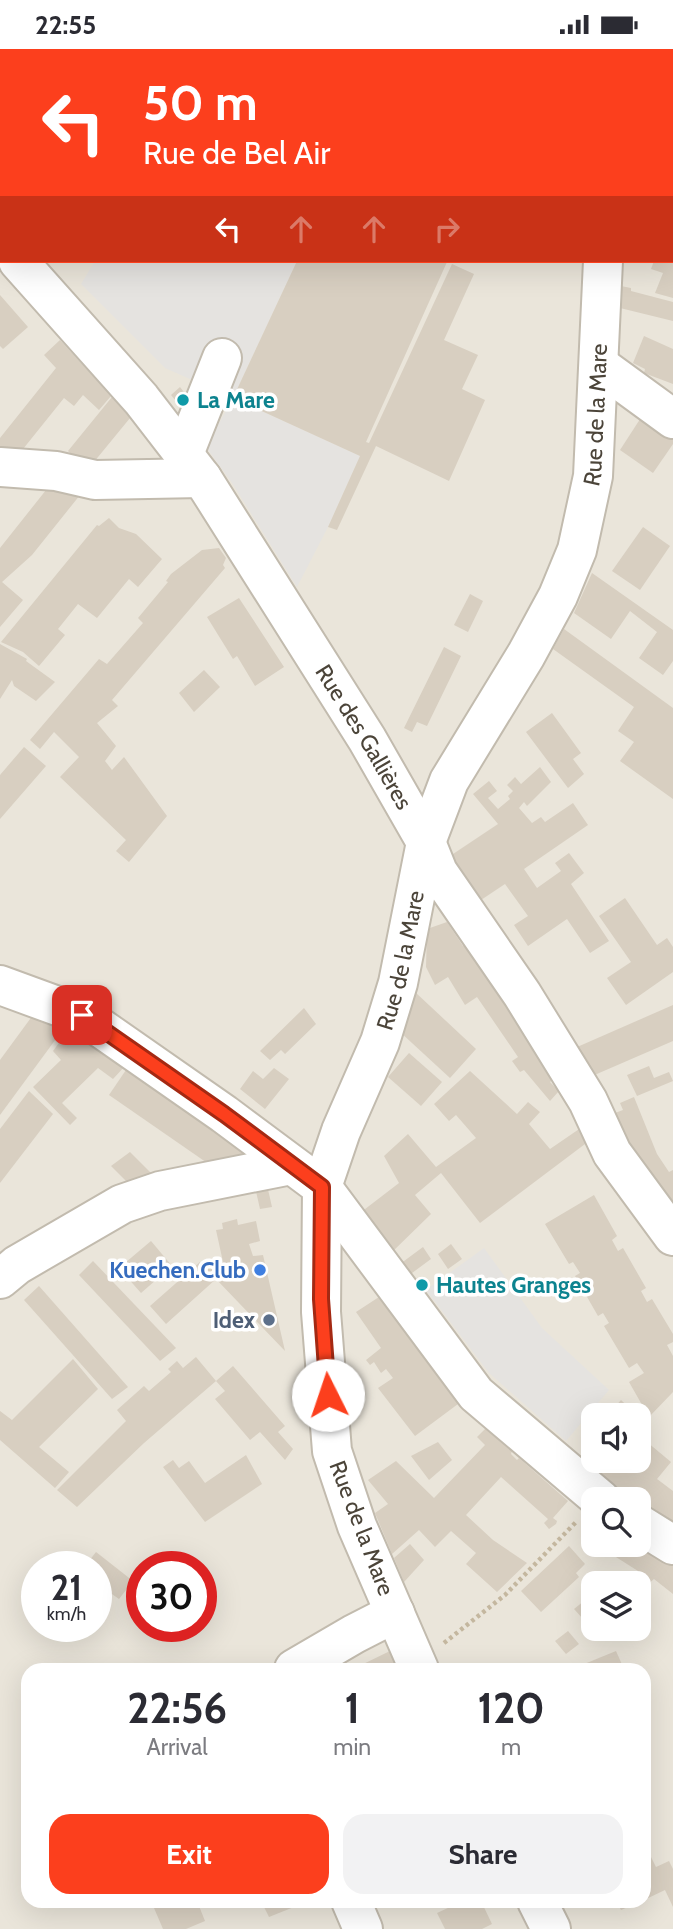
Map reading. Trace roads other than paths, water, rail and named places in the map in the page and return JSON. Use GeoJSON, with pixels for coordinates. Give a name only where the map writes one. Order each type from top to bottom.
{"type":"FeatureCollection","features":[{"type":"Feature","properties":{"kind":"street","name":"Rue des Gallières"},"geometry":{"type":"LineString","coordinates":[[20,263],[141,399],[193,466],[367,739],[426,842],[438,871],[522,994],[588,1101],[612,1153],[673,1236]]}},
{"type":"Feature","properties":{"kind":"street","name":"Rue de la Mare"},"geometry":{"type":"LineString","coordinates":[[431,1657],[395,1613],[358,1526],[332,1451],[321,1312],[322,1187],[341,1131],[380,1042],[398,983],[426,842],[449,781],[526,655],[558,596],[577,550],[593,476],[603,263]]}},
{"type":"Feature","properties":{"kind":"street"},"geometry":{"type":"LineString","coordinates":[[0,467],[56,471],[95,480],[193,466],[222,358]]}},
{"type":"Feature","properties":{"kind":"street"},"geometry":{"type":"LineString","coordinates":[[599,365],[673,419]]}},
{"type":"Feature","properties":{"kind":"street"},"geometry":{"type":"LineString","coordinates":[[0,985],[82,1015],[224,1114],[322,1187],[476,1394],[581,1502]]}},
{"type":"Feature","properties":{"kind":"street"},"geometry":{"type":"LineString","coordinates":[[0,1279],[17,1265],[122,1204],[160,1191],[291,1165]]}},
{"type":"Feature","properties":{"kind":"street"},"geometry":{"type":"LineString","coordinates":[[651,1531],[673,1545]]}},
{"type":"Feature","properties":{"kind":"street"},"geometry":{"type":"LineString","coordinates":[[304,1663],[395,1613]]}},
{"type":"Feature","properties":{"kind":"street"},"geometry":{"type":"LineString","coordinates":[[354,1908],[363,1929]]}},
{"type":"Feature","properties":{"kind":"street"},"geometry":{"type":"LineString","coordinates":[[540,1908],[551,1929]]}},
{"type":"Feature","properties":{"kind":"place","name":"La Mare"},"geometry":{"type":"Point","coordinates":[183,400]}},
{"type":"Feature","properties":{"kind":"place","name":"Kuechen.Club"},"geometry":{"type":"Point","coordinates":[260,1270]}},
{"type":"Feature","properties":{"kind":"place","name":"Hautes Granges"},"geometry":{"type":"Point","coordinates":[422,1285]}},
{"type":"Feature","properties":{"kind":"place","name":"Idex"},"geometry":{"type":"Point","coordinates":[269,1320]}}]}
